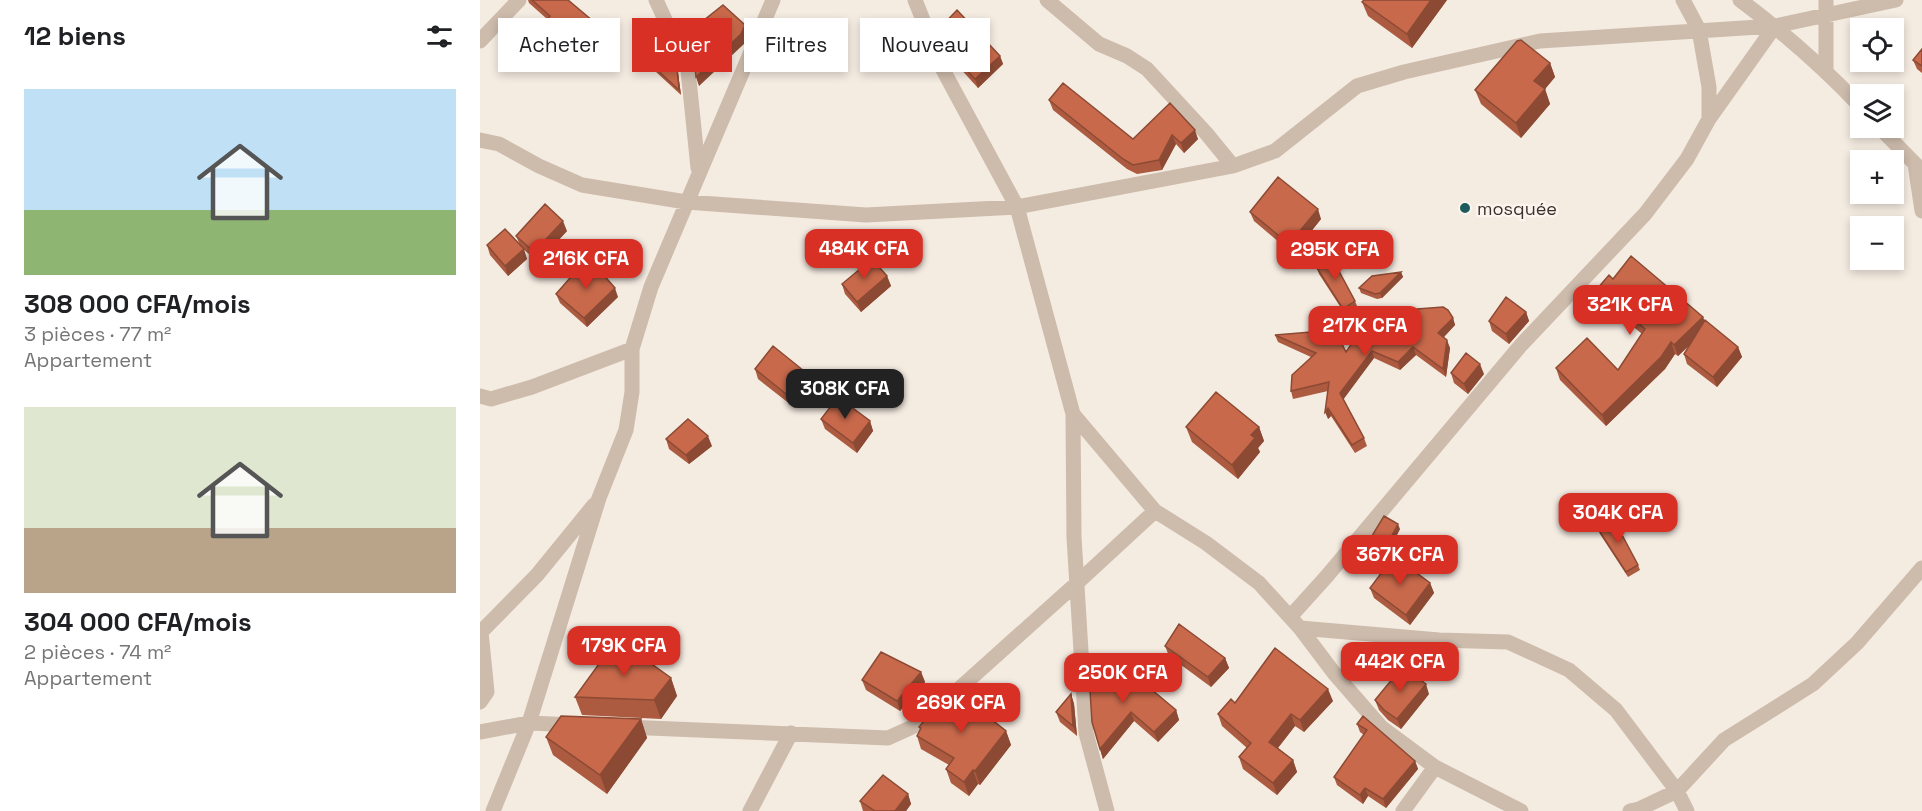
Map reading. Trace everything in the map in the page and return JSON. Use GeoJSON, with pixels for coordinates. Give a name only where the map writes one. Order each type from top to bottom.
{"type":"FeatureCollection","features":[{"type":"Feature","properties":{"kind":"street"},"geometry":{"type":"LineString","coordinates":[[480,41],[519,0]]}},
{"type":"Feature","properties":{"kind":"street"},"geometry":{"type":"LineString","coordinates":[[656,0],[688,70],[699,171]]}},
{"type":"Feature","properties":{"kind":"street"},"geometry":{"type":"LineString","coordinates":[[493,811],[529,723],[599,498],[626,430],[632,393],[632,349],[651,287],[773,0]]}},
{"type":"Feature","properties":{"kind":"street"},"geometry":{"type":"LineString","coordinates":[[915,0],[942,68],[1017,207],[1073,414],[1074,537],[1086,733],[1107,811]]}},
{"type":"Feature","properties":{"kind":"street"},"geometry":{"type":"LineString","coordinates":[[1047,0],[1099,44],[1127,56],[1147,69],[1233,166]]}},
{"type":"Feature","properties":{"kind":"street"},"geometry":{"type":"LineString","coordinates":[[1683,0],[1699,30],[1710,87],[1708,119]]}},
{"type":"Feature","properties":{"kind":"street"},"geometry":{"type":"LineString","coordinates":[[1740,0],[1826,70],[1850,95]]}},
{"type":"Feature","properties":{"kind":"street"},"geometry":{"type":"LineString","coordinates":[[480,140],[499,144],[539,166],[582,185],[687,202],[866,215],[1017,207],[1233,166],[1275,151],[1356,86],[1404,72],[1540,41],[1774,26],[1826,7],[1896,0]]}},
{"type":"Feature","properties":{"kind":"street"},"geometry":{"type":"LineString","coordinates":[[1826,7],[1826,70]]}},
{"type":"Feature","properties":{"kind":"street"},"geometry":{"type":"LineString","coordinates":[[1295,623],[1327,576],[1521,345],[1645,214],[1688,159],[1708,119],[1774,26]]}},
{"type":"Feature","properties":{"kind":"street"},"geometry":{"type":"LineString","coordinates":[[1890,138],[1918,167],[1922,211]]}},
{"type":"Feature","properties":{"kind":"street"},"geometry":{"type":"LineString","coordinates":[[480,396],[491,399],[532,387],[632,349]]}},
{"type":"Feature","properties":{"kind":"street"},"geometry":{"type":"LineString","coordinates":[[1073,414],[1155,511],[1206,543],[1259,583],[1381,727],[1435,767],[1521,811]]}},
{"type":"Feature","properties":{"kind":"street"},"geometry":{"type":"LineString","coordinates":[[480,702],[487,692],[481,632],[537,575],[599,498]]}},
{"type":"Feature","properties":{"kind":"street"},"geometry":{"type":"LineString","coordinates":[[612,726],[888,738],[921,723],[1155,511]]}},
{"type":"Feature","properties":{"kind":"street"},"geometry":{"type":"LineString","coordinates":[[1630,811],[1677,791],[1724,740],[1813,684],[1857,643],[1922,568]]}},
{"type":"Feature","properties":{"kind":"street"},"geometry":{"type":"LineString","coordinates":[[1295,623],[1439,640],[1508,642],[1569,670],[1616,710],[1677,791],[1687,811]]}},
{"type":"Feature","properties":{"kind":"street"},"geometry":{"type":"LineString","coordinates":[[480,732],[529,723],[589,725]]}},
{"type":"Feature","properties":{"kind":"street"},"geometry":{"type":"LineString","coordinates":[[750,811],[791,733]]}},
{"type":"Feature","properties":{"kind":"street"},"geometry":{"type":"LineString","coordinates":[[1403,811],[1435,767]]}},
{"type":"Feature","properties":{"kind":"street"},"geometry":{"type":"LineString","coordinates":[[505,811],[509,772]]}},
{"type":"Feature","properties":{"kind":"building"},"geometry":{"type":"Polygon","coordinates":[[[532,0],[568,0],[589,18],[548,18],[550,16],[532,0]]]}},
{"type":"Feature","properties":{"kind":"building"},"geometry":{"type":"Polygon","coordinates":[[[1364,0],[1431,0],[1407,34],[1362,2],[1364,0]]]}},
{"type":"Feature","properties":{"kind":"building"},"geometry":{"type":"Polygon","coordinates":[[[723,5],[744,24],[744,27],[732,43],[732,18],[707,18],[723,5]]]}},
{"type":"Feature","properties":{"kind":"building"},"geometry":{"type":"Polygon","coordinates":[[[957,10],[964,18],[949,18],[957,10]]]}},
{"type":"Feature","properties":{"kind":"building"},"geometry":{"type":"Polygon","coordinates":[[[1521,40],[1550,63],[1534,81],[1545,89],[1516,123],[1475,90],[1517,41],[1521,40]]]}},
{"type":"Feature","properties":{"kind":"building"},"geometry":{"type":"Polygon","coordinates":[[[990,45],[1000,56],[990,65],[990,45]]]}},
{"type":"Feature","properties":{"kind":"building"},"geometry":{"type":"Polygon","coordinates":[[[1922,49],[1922,66],[1913,60],[1922,49]]]}},
{"type":"Feature","properties":{"kind":"building"},"geometry":{"type":"Polygon","coordinates":[[[659,72],[677,72],[679,90],[659,72]]]}},
{"type":"Feature","properties":{"kind":"building"},"geometry":{"type":"Polygon","coordinates":[[[968,72],[983,72],[975,79],[968,72]]]}},
{"type":"Feature","properties":{"kind":"building"},"geometry":{"type":"Polygon","coordinates":[[[1063,83],[1133,139],[1170,103],[1195,130],[1181,143],[1172,135],[1159,160],[1133,165],[1049,100],[1063,83]]]}},
{"type":"Feature","properties":{"kind":"building"},"geometry":{"type":"Polygon","coordinates":[[[1278,177],[1318,209],[1289,244],[1250,212],[1278,177]]]}},
{"type":"Feature","properties":{"kind":"building"},"geometry":{"type":"Polygon","coordinates":[[[545,204],[563,221],[534,252],[516,236],[545,204]]]}},
{"type":"Feature","properties":{"kind":"building"},"geometry":{"type":"Polygon","coordinates":[[[505,229],[524,249],[505,266],[487,245],[505,229]]]}},
{"type":"Feature","properties":{"kind":"building"},"geometry":{"type":"Polygon","coordinates":[[[1631,256],[1703,317],[1674,345],[1671,342],[1661,357],[1602,415],[1556,368],[1587,338],[1618,370],[1645,329],[1597,289],[1609,275],[1613,279],[1631,256]]]}},
{"type":"Feature","properties":{"kind":"building"},"geometry":{"type":"Polygon","coordinates":[[[1328,257],[1333,260],[1355,301],[1343,309],[1317,268],[1318,259],[1328,257]]]}},
{"type":"Feature","properties":{"kind":"building"},"geometry":{"type":"Polygon","coordinates":[[[872,259],[887,276],[857,302],[842,284],[872,259]]]}},
{"type":"Feature","properties":{"kind":"building"},"geometry":{"type":"Polygon","coordinates":[[[584,262],[591,268],[593,263],[615,288],[584,318],[556,294],[584,262]]]}},
{"type":"Feature","properties":{"kind":"building"},"geometry":{"type":"Polygon","coordinates":[[[1401,272],[1380,293],[1375,294],[1359,288],[1372,276],[1401,272]]]}},
{"type":"Feature","properties":{"kind":"building"},"geometry":{"type":"Polygon","coordinates":[[[1506,297],[1526,312],[1506,334],[1489,321],[1506,297]]]}},
{"type":"Feature","properties":{"kind":"building"},"geometry":{"type":"Polygon","coordinates":[[[1443,307],[1453,318],[1438,333],[1447,340],[1443,369],[1413,347],[1398,362],[1372,351],[1340,393],[1364,438],[1352,445],[1328,408],[1325,412],[1329,382],[1291,391],[1292,375],[1316,353],[1275,335],[1335,330],[1346,352],[1359,333],[1367,339],[1382,323],[1399,332],[1417,309],[1443,307]]]}},
{"type":"Feature","properties":{"kind":"building"},"geometry":{"type":"Polygon","coordinates":[[[1705,320],[1738,347],[1713,377],[1684,354],[1705,320]]]}},
{"type":"Feature","properties":{"kind":"building"},"geometry":{"type":"Polygon","coordinates":[[[773,346],[809,375],[791,398],[755,369],[773,346]]]}},
{"type":"Feature","properties":{"kind":"building"},"geometry":{"type":"Polygon","coordinates":[[[1466,353],[1480,364],[1464,384],[1451,373],[1466,353]]]}},
{"type":"Feature","properties":{"kind":"building"},"geometry":{"type":"Polygon","coordinates":[[[1216,392],[1259,427],[1251,435],[1255,438],[1232,465],[1186,427],[1216,392]]]}},
{"type":"Feature","properties":{"kind":"building"},"geometry":{"type":"Polygon","coordinates":[[[838,397],[870,421],[853,443],[821,419],[838,397]]]}},
{"type":"Feature","properties":{"kind":"building"},"geometry":{"type":"Polygon","coordinates":[[[688,419],[708,436],[686,455],[666,439],[688,419]]]}},
{"type":"Feature","properties":{"kind":"building"},"geometry":{"type":"Polygon","coordinates":[[[1384,516],[1398,524],[1383,552],[1367,544],[1384,516]]]}},
{"type":"Feature","properties":{"kind":"building"},"geometry":{"type":"Polygon","coordinates":[[[1612,516],[1638,565],[1626,572],[1598,529],[1612,516]]]}},
{"type":"Feature","properties":{"kind":"building"},"geometry":{"type":"Polygon","coordinates":[[[1394,556],[1430,583],[1406,615],[1370,588],[1394,556]]]}},
{"type":"Feature","properties":{"kind":"building"},"geometry":{"type":"Polygon","coordinates":[[[1179,624],[1225,658],[1208,677],[1165,646],[1179,624]]]}},
{"type":"Feature","properties":{"kind":"building"},"geometry":{"type":"Polygon","coordinates":[[[617,639],[671,678],[654,700],[575,697],[617,639]]]}},
{"type":"Feature","properties":{"kind":"building"},"geometry":{"type":"Polygon","coordinates":[[[1275,648],[1328,689],[1300,720],[1291,714],[1269,742],[1293,760],[1273,783],[1239,757],[1251,743],[1218,714],[1231,699],[1235,703],[1275,648]]]}},
{"type":"Feature","properties":{"kind":"building"},"geometry":{"type":"Polygon","coordinates":[[[881,652],[921,672],[897,701],[862,680],[881,652]]]}},
{"type":"Feature","properties":{"kind":"building"},"geometry":{"type":"Polygon","coordinates":[[[1099,665],[1122,686],[1133,674],[1176,710],[1154,732],[1131,712],[1100,749],[1092,722],[1089,674],[1099,665]]]}},
{"type":"Feature","properties":{"kind":"building"},"geometry":{"type":"Polygon","coordinates":[[[1403,666],[1426,684],[1397,719],[1375,700],[1403,666]]]}},
{"type":"Feature","properties":{"kind":"building"},"geometry":{"type":"Polygon","coordinates":[[[953,689],[1006,731],[964,782],[946,769],[954,758],[917,736],[921,728],[919,727],[953,689]]]}},
{"type":"Feature","properties":{"kind":"building"},"geometry":{"type":"Polygon","coordinates":[[[1071,694],[1073,726],[1056,712],[1071,694]]]}},
{"type":"Feature","properties":{"kind":"building"},"geometry":{"type":"Polygon","coordinates":[[[561,716],[641,719],[600,775],[546,737],[561,716]]]}},
{"type":"Feature","properties":{"kind":"building"},"geometry":{"type":"Polygon","coordinates":[[[1363,716],[1415,761],[1383,799],[1365,788],[1360,795],[1334,777],[1367,730],[1357,724],[1363,716]]]}},
{"type":"Feature","properties":{"kind":"building"},"geometry":{"type":"Polygon","coordinates":[[[883,775],[908,794],[895,811],[875,811],[860,801],[883,775]]]}},
{"type":"Feature","properties":{"kind":"place","name":"mosquée"},"geometry":{"type":"Point","coordinates":[1465,208]}}]}
